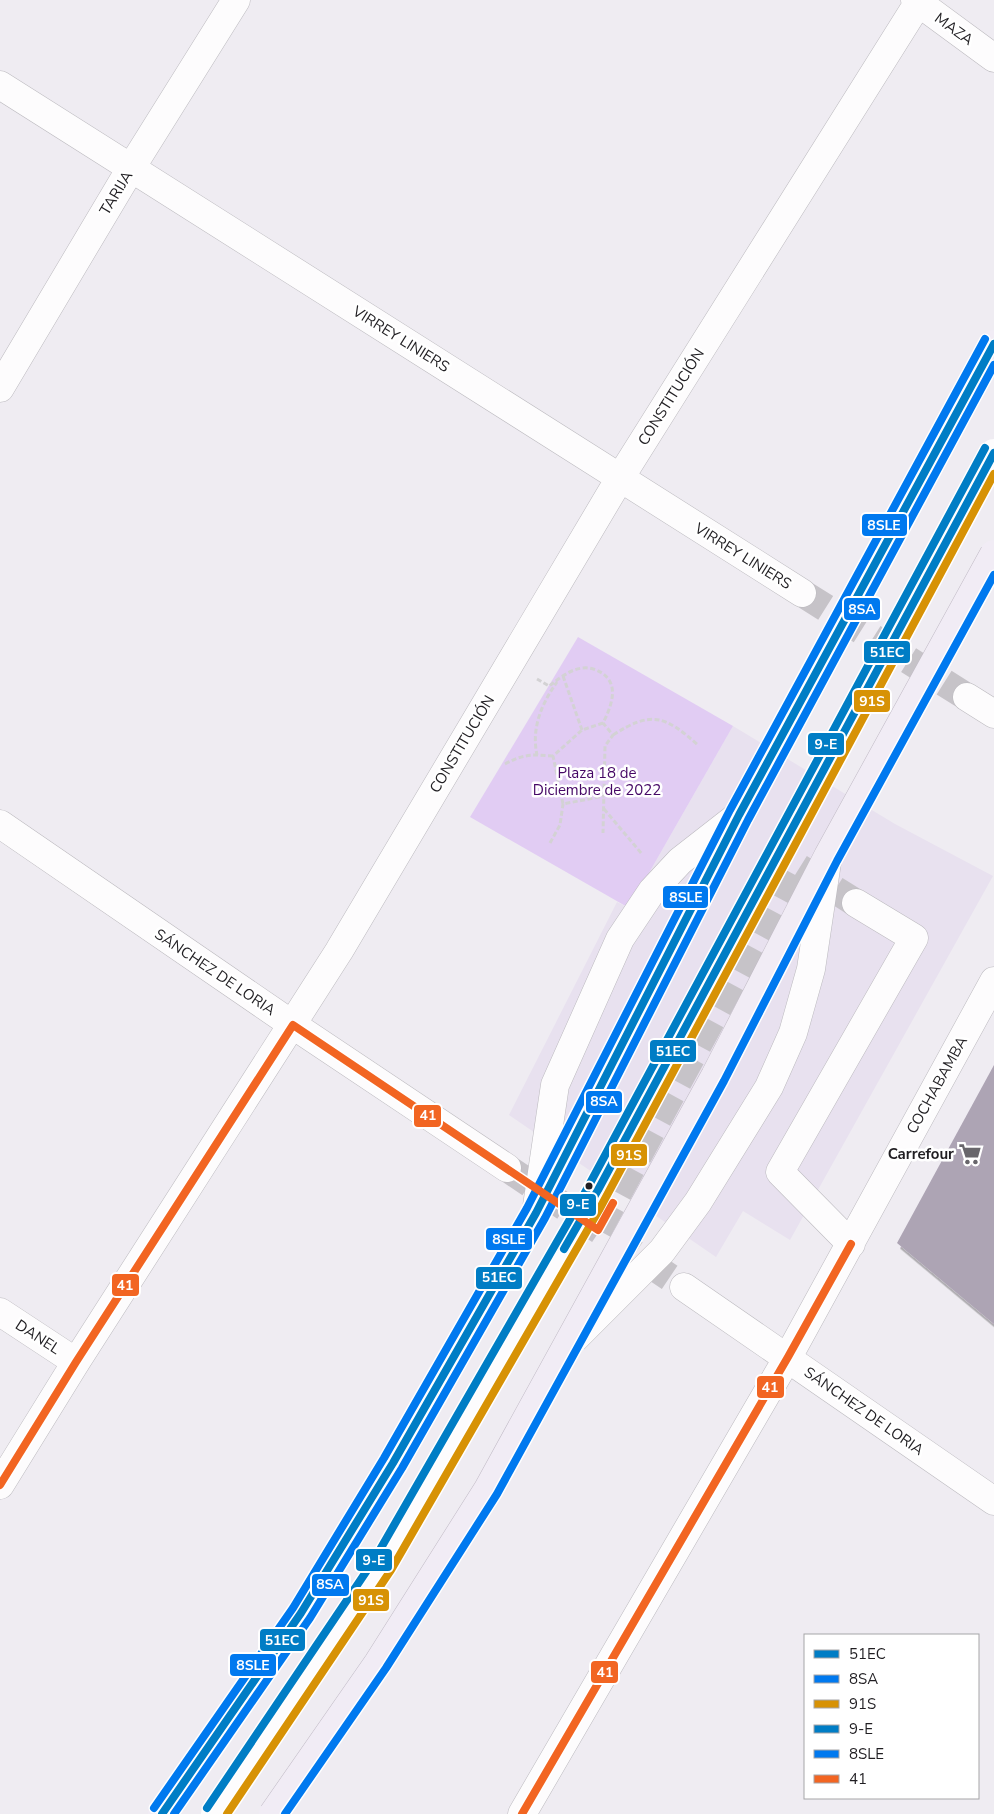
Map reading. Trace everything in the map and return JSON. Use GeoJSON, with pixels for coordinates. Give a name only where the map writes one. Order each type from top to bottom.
{"type":"FeatureCollection","features":[{"type":"Feature","properties":{"kind":"highway"},"geometry":{"type":"LineString","coordinates":[[162,1814],[301,1613],[393,1463],[536,1212],[739,815],[994,344]]}},
{"type":"Feature","properties":{"kind":"highway"},"geometry":{"type":"LineString","coordinates":[[273,1814],[378,1663],[488,1489],[715,1076],[828,856],[994,554]]}},
{"type":"Feature","properties":{"kind":"street","name":"TARIJA"},"geometry":{"type":"LineString","coordinates":[[0,388],[131,168],[236,0]]}},
{"type":"Feature","properties":{"kind":"street","name":"MAZA"},"geometry":{"type":"LineString","coordinates":[[918,1],[994,58]]}},
{"type":"Feature","properties":{"kind":"street","name":"CONSTITUCIÓN"},"geometry":{"type":"LineString","coordinates":[[0,1485],[76,1362],[339,951],[620,478],[918,1]]}},
{"type":"Feature","properties":{"kind":"street","name":"VIRREY LINIERS"},"geometry":{"type":"LineString","coordinates":[[0,85],[802,593]]}},
{"type":"Feature","properties":{"kind":"street"},"geometry":{"type":"LineString","coordinates":[[216,1814],[382,1565],[590,1205],[994,453]]}},
{"type":"Feature","properties":{"kind":"street"},"geometry":{"type":"LineString","coordinates":[[967,697],[994,714]]}},
{"type":"Feature","properties":{"kind":"street"},"geometry":{"type":"LineString","coordinates":[[536,1212],[555,1085],[620,939],[652,891],[680,861],[739,815]]}},
{"type":"Feature","properties":{"kind":"street","name":"SÁNCHEZ DE LORIA"},"geometry":{"type":"LineString","coordinates":[[0,824],[293,1025],[507,1168]]}},
{"type":"Feature","properties":{"kind":"street"},"geometry":{"type":"LineString","coordinates":[[564,1349],[662,1251],[698,1202],[769,1087],[793,1032],[811,969],[828,856]]}},
{"type":"Feature","properties":{"kind":"street"},"geometry":{"type":"LineString","coordinates":[[850,1244],[780,1172],[914,938],[856,903]]}},
{"type":"Feature","properties":{"kind":"street","name":"COCHABAMBA"},"geometry":{"type":"LineString","coordinates":[[522,1814],[788,1358],[994,981]]}},
{"type":"Feature","properties":{"kind":"street","name":"SÁNCHEZ DE LORIA"},"geometry":{"type":"LineString","coordinates":[[684,1287],[994,1501]]}},
{"type":"Feature","properties":{"kind":"street","name":"DANEL"},"geometry":{"type":"LineString","coordinates":[[0,1312],[76,1362]]}},
{"type":"Feature","properties":{"kind":"path"},"geometry":{"type":"LineString","coordinates":[[505,764],[518,757],[527,755],[553,756],[582,730],[603,723],[613,699],[610,681],[604,674],[595,669],[583,668],[570,672],[549,686],[511,663]]}},
{"type":"Feature","properties":{"kind":"path"},"geometry":{"type":"LineString","coordinates":[[563,676],[582,730]]}},
{"type":"Feature","properties":{"kind":"path"},"geometry":{"type":"LineString","coordinates":[[537,755],[536,727],[539,711],[558,679]]}},
{"type":"Feature","properties":{"kind":"path"},"geometry":{"type":"LineString","coordinates":[[603,833],[605,746],[613,735],[637,721],[654,719],[683,732],[698,745]]}},
{"type":"Feature","properties":{"kind":"path"},"geometry":{"type":"LineString","coordinates":[[603,723],[613,735]]}},
{"type":"Feature","properties":{"kind":"path"},"geometry":{"type":"LineString","coordinates":[[550,843],[560,825],[563,804],[553,756]]}},
{"type":"Feature","properties":{"kind":"path"},"geometry":{"type":"LineString","coordinates":[[563,804],[604,796]]}},
{"type":"Feature","properties":{"kind":"path"},"geometry":{"type":"LineString","coordinates":[[604,809],[642,854]]}},
{"type":"Feature","properties":{"kind":"shaded area"},"geometry":{"type":"Polygon","coordinates":[[[733,726],[895,824],[993,876],[790,1240],[743,1211],[716,1257],[509,1115],[617,902],[629,908],[733,726]]]}},
{"type":"Feature","properties":{"kind":"green space","name":"Plaza 18 de Diciembre de 2022"},"geometry":{"type":"Polygon","coordinates":[[[578,637],[733,726],[629,908],[470,817],[578,637]]]}},
{"type":"Feature","properties":{"kind":"building","name":"Carrefour"},"geometry":{"type":"Polygon","coordinates":[[[994,1065],[994,1324],[897,1243],[994,1065]]]}},
{"type":"Feature","properties":{"kind":"tunnel"},"geometry":{"type":"LineString","coordinates":[[802,593],[967,697]]}},
{"type":"Feature","properties":{"kind":"tunnel"},"geometry":{"type":"LineString","coordinates":[[598,1230],[795,865],[856,903]]}},
{"type":"Feature","properties":{"kind":"tunnel"},"geometry":{"type":"LineString","coordinates":[[507,1168],[684,1287]]}},
{"type":"Feature","properties":{"kind":"transit line","name":"8SLE"},"geometry":{"type":"LineString","coordinates":[[154,1808],[293,1608],[384,1458],[527,1208],[730,810],[985,339]]}},
{"type":"Feature","properties":{"kind":"transit line","name":"51EC"},"geometry":{"type":"LineString","coordinates":[[162,1814],[301,1613],[393,1463],[536,1213],[739,815],[994,344]]}},
{"type":"Feature","properties":{"kind":"transit line","name":"8SA"},"geometry":{"type":"LineString","coordinates":[[174,1814],[310,1618],[402,1468],[545,1218],[748,820],[994,365]]}},
{"type":"Feature","properties":{"kind":"transit line","name":"9-E"},"geometry":{"type":"LineString","coordinates":[[207,1808],[374,1560],[581,1200],[985,448]]}},
{"type":"Feature","properties":{"kind":"transit line","name":"51EC"},"geometry":{"type":"LineString","coordinates":[[564,1249],[598,1190],[994,453]]}},
{"type":"Feature","properties":{"kind":"transit line","name":"91S"},"geometry":{"type":"LineString","coordinates":[[227,1814],[391,1570],[599,1210],[994,474]]}},
{"type":"Feature","properties":{"kind":"transit line","name":"8SA"},"geometry":{"type":"LineString","coordinates":[[285,1814],[386,1668],[497,1494],[724,1081],[837,861],[994,575]]}},
{"type":"Feature","properties":{"kind":"transit line","name":"41"},"geometry":{"type":"LineString","coordinates":[[0,1485],[76,1362],[293,1025],[598,1230],[613,1203]]}},
{"type":"Feature","properties":{"kind":"transit line","name":"41"},"geometry":{"type":"LineString","coordinates":[[522,1814],[788,1357],[851,1244]]}},
{"type":"Feature","properties":{"kind":"place","name":"Carrefour"},"geometry":{"type":"Point","coordinates":[970,1154]}}]}
